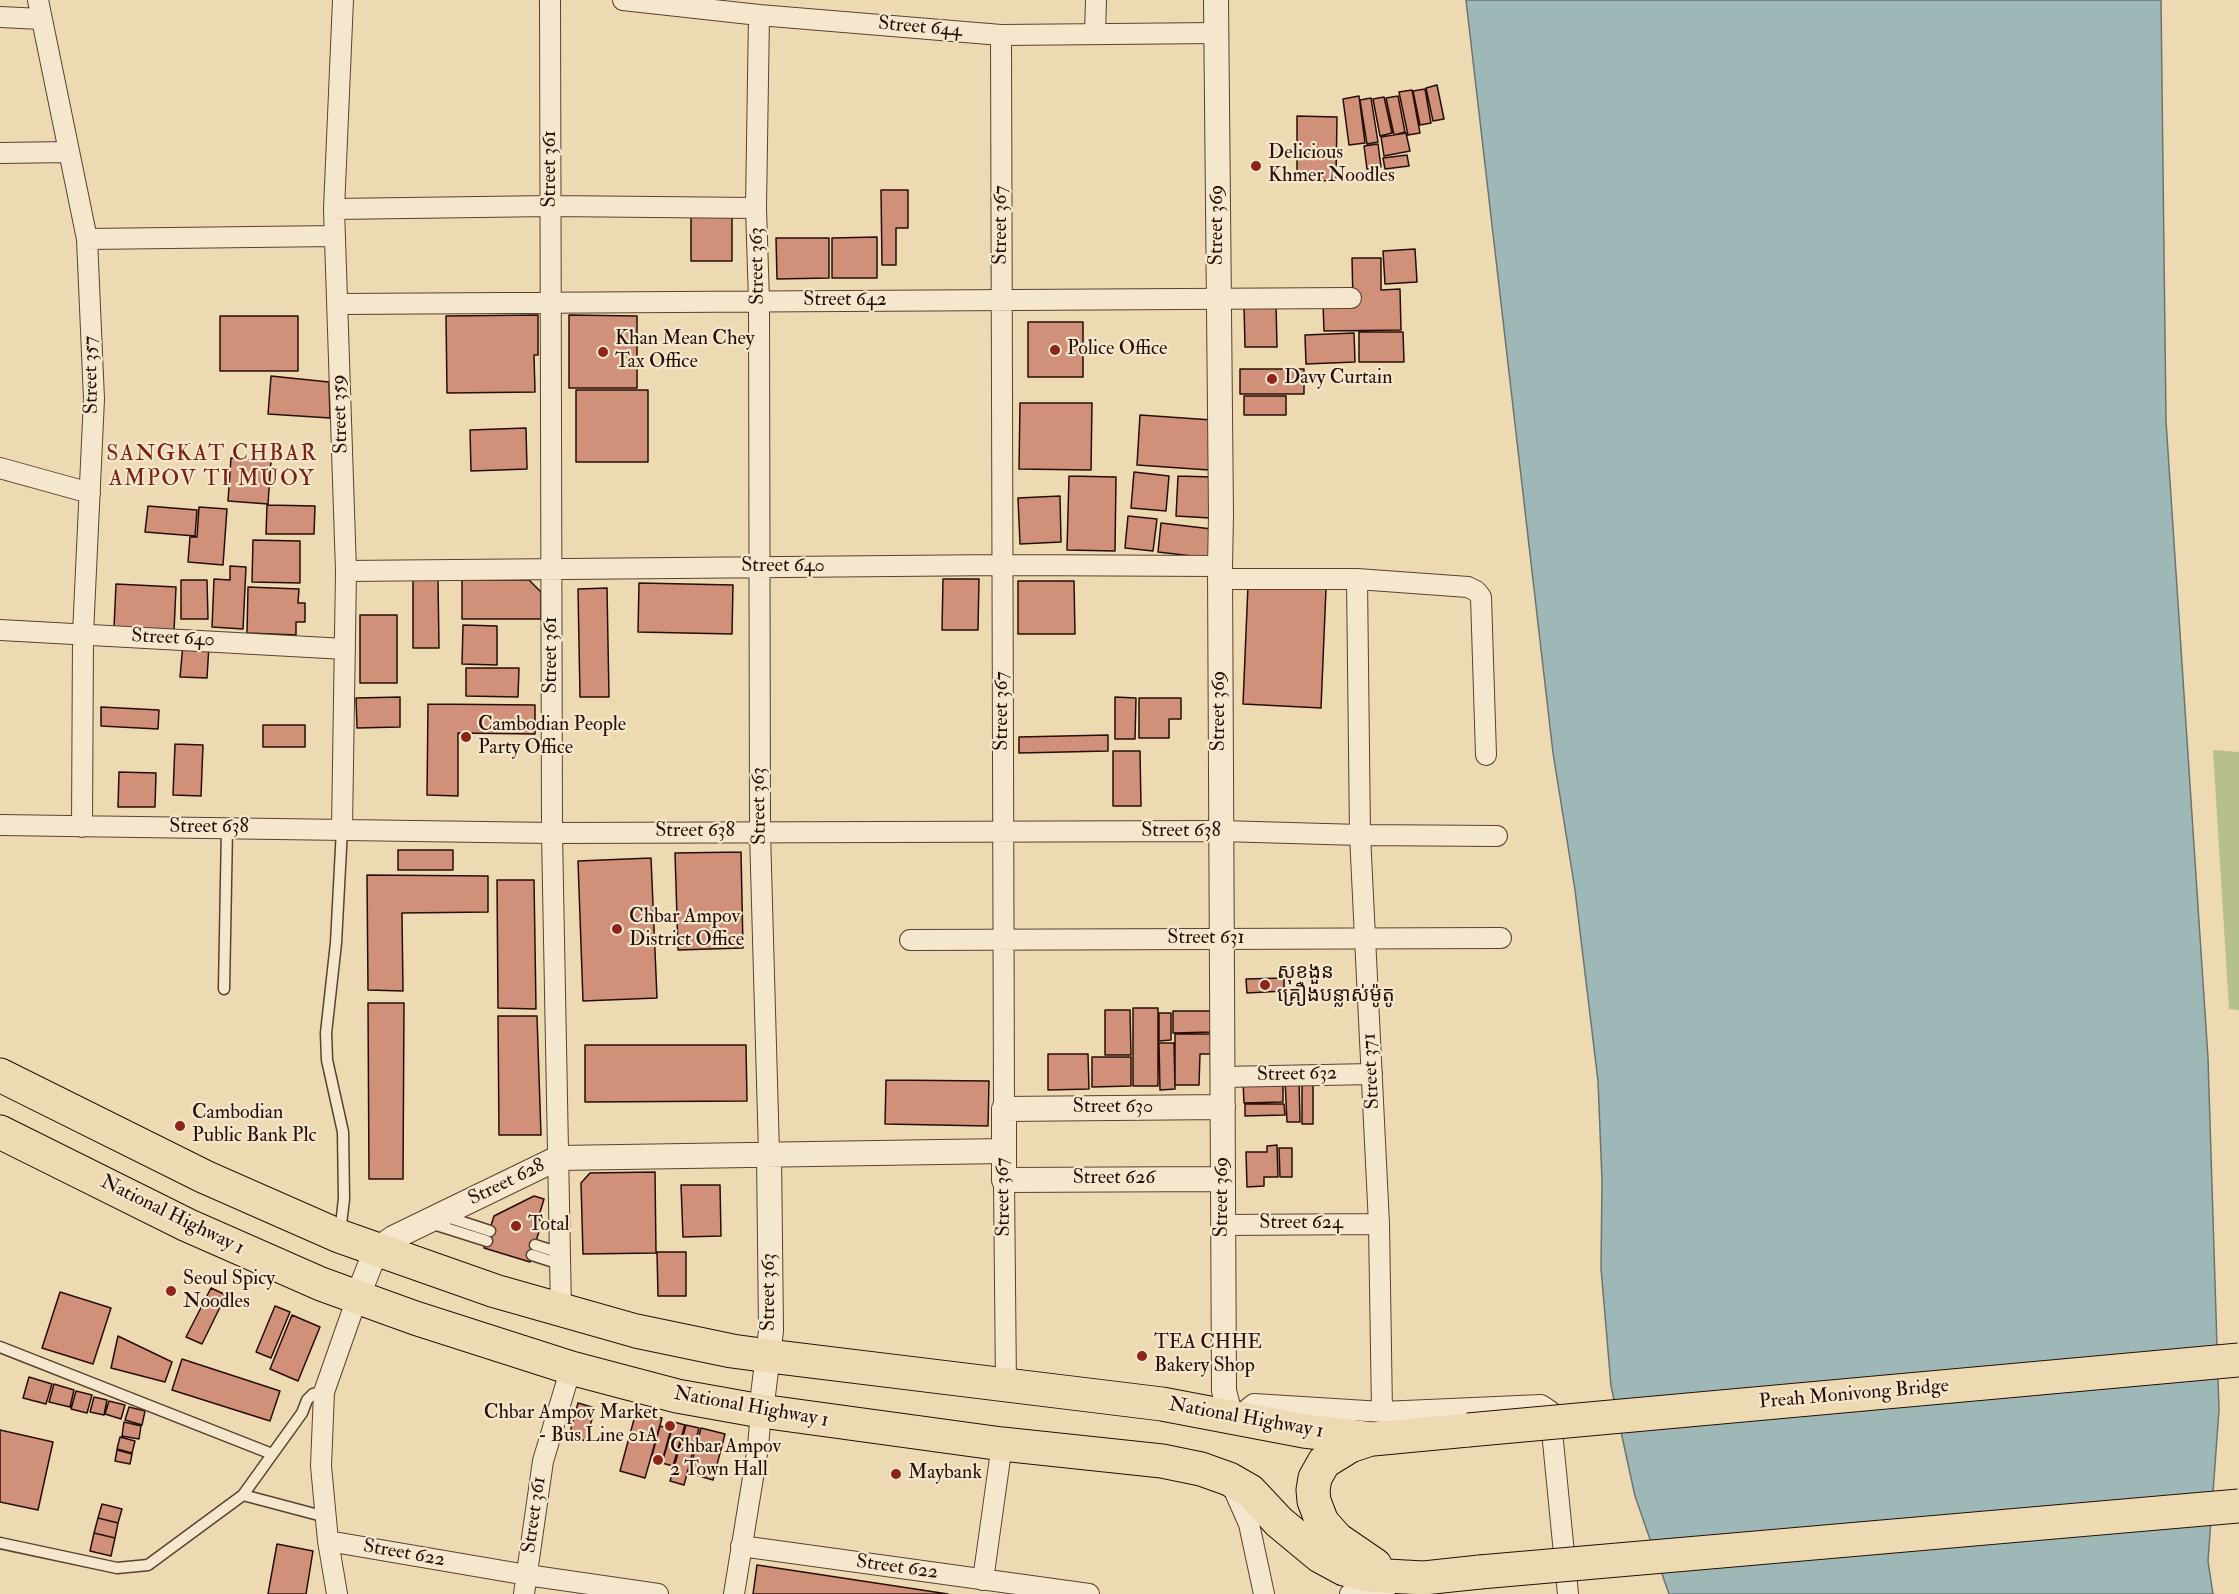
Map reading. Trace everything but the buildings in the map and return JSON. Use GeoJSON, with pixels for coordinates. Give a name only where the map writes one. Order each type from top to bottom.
{"type":"FeatureCollection","features":[{"type":"Feature","properties":{"kind":"highway","name":"National Highway 1"},"geometry":{"type":"LineString","coordinates":[[0,1075],[205,1177],[339,1236],[495,1291],[659,1336],[769,1356],[1006,1387],[1162,1404],[1305,1431],[1377,1426],[1468,1430]]}},
{"type":"Feature","properties":{"kind":"highway","name":"National Highway 1"},"geometry":{"type":"LineString","coordinates":[[0,1131],[187,1225],[321,1284],[487,1343],[677,1396],[761,1412],[1002,1444],[1162,1461],[1201,1469],[1229,1479],[1250,1491],[1279,1522],[1320,1556],[1344,1569],[1368,1575],[1424,1578],[2239,1506]]}},
{"type":"Feature","properties":{"kind":"highway","name":"Preah Monivong Bridge"},"geometry":{"type":"LineString","coordinates":[[1468,1430],[2239,1360]]}},
{"type":"Feature","properties":{"kind":"highway"},"geometry":{"type":"LineString","coordinates":[[1377,1426],[1324,1462],[1315,1478],[1313,1490],[1317,1511],[1322,1522],[1336,1539],[1359,1556],[1395,1573],[1424,1578]]}},
{"type":"Feature","properties":{"kind":"street","name":"Street 359"},"geometry":{"type":"LineString","coordinates":[[342,829],[346,571],[334,209],[343,0]]}},
{"type":"Feature","properties":{"kind":"street","name":"Street 361"},"geometry":{"type":"LineString","coordinates":[[550,0],[552,833],[561,1310]]}},
{"type":"Feature","properties":{"kind":"street","name":"Street 644"},"geometry":{"type":"LineString","coordinates":[[623,0],[759,15],[1001,35],[1217,33]]}},
{"type":"Feature","properties":{"kind":"street"},"geometry":{"type":"LineString","coordinates":[[1095,34],[1096,0]]}},
{"type":"Feature","properties":{"kind":"street","name":"Street 369"},"geometry":{"type":"LineString","coordinates":[[1216,0],[1221,515],[1224,1391],[1235,1419]]}},
{"type":"Feature","properties":{"kind":"street"},"geometry":{"type":"LineString","coordinates":[[0,17],[40,10]]}},
{"type":"Feature","properties":{"kind":"street","name":"Street 357"},"geometry":{"type":"LineString","coordinates":[[40,10],[87,239],[94,399],[83,634],[82,827]]}},
{"type":"Feature","properties":{"kind":"street","name":"Street 363"},"geometry":{"type":"LineString","coordinates":[[734,1594],[758,1447],[771,1331],[769,1153],[760,832],[759,301],[756,208],[759,15]]}},
{"type":"Feature","properties":{"kind":"street","name":"Street 367"},"geometry":{"type":"LineString","coordinates":[[1001,35],[1006,1387]]}},
{"type":"Feature","properties":{"kind":"street"},"geometry":{"type":"LineString","coordinates":[[0,153],[68,152]]}},
{"type":"Feature","properties":{"kind":"street"},"geometry":{"type":"LineString","coordinates":[[334,209],[551,206],[756,208]]}},
{"type":"Feature","properties":{"kind":"street"},"geometry":{"type":"LineString","coordinates":[[87,239],[335,236]]}},
{"type":"Feature","properties":{"kind":"street","name":"Street 642"},"geometry":{"type":"LineString","coordinates":[[338,304],[1351,298]]}},
{"type":"Feature","properties":{"kind":"street"},"geometry":{"type":"LineString","coordinates":[[0,468],[90,493]]}},
{"type":"Feature","properties":{"kind":"street","name":"Street 640"},"geometry":{"type":"LineString","coordinates":[[346,571],[1002,565],[1357,579],[1468,587],[1482,597],[1486,755]]}},
{"type":"Feature","properties":{"kind":"street","name":"Street 371"},"geometry":{"type":"LineString","coordinates":[[1357,579],[1360,835],[1379,1224],[1377,1426]]}},
{"type":"Feature","properties":{"kind":"street","name":"Street 640"},"geometry":{"type":"LineString","coordinates":[[0,630],[345,649]]}},
{"type":"Feature","properties":{"kind":"street","name":"Street 638"},"geometry":{"type":"LineString","coordinates":[[0,825],[552,833],[1221,831],[1497,836]]}},
{"type":"Feature","properties":{"kind":"street","name":"Street 631"},"geometry":{"type":"LineString","coordinates":[[910,940],[1502,938]]}},
{"type":"Feature","properties":{"kind":"street","name":"Street 632"},"geometry":{"type":"LineString","coordinates":[[1222,1077],[1372,1074]]}},
{"type":"Feature","properties":{"kind":"street","name":"Street 630"},"geometry":{"type":"LineString","coordinates":[[1004,1108],[1223,1107]]}},
{"type":"Feature","properties":{"kind":"street","name":"Street 628"},"geometry":{"type":"LineString","coordinates":[[376,1250],[393,1238],[558,1158],[1004,1151]]}},
{"type":"Feature","properties":{"kind":"street","name":"Street 626"},"geometry":{"type":"LineString","coordinates":[[1004,1180],[1223,1179]]}},
{"type":"Feature","properties":{"kind":"street","name":"Street 624"},"geometry":{"type":"LineString","coordinates":[[1223,1225],[1379,1224]]}},
{"type":"Feature","properties":{"kind":"street"},"geometry":{"type":"LineString","coordinates":[[337,1594],[328,1541],[321,1466],[324,1392],[376,1250]]}},
{"type":"Feature","properties":{"kind":"street","name":"Street 361"},"geometry":{"type":"LineString","coordinates":[[526,1584],[543,1461],[570,1368]]}},
{"type":"Feature","properties":{"kind":"street"},"geometry":{"type":"LineString","coordinates":[[1377,1426],[1541,1405],[1550,1412],[1568,1594]]}},
{"type":"Feature","properties":{"kind":"street"},"geometry":{"type":"LineString","coordinates":[[983,1580],[1002,1444]]}},
{"type":"Feature","properties":{"kind":"street"},"geometry":{"type":"LineString","coordinates":[[1229,1479],[1249,1524],[1264,1594]]}},
{"type":"Feature","properties":{"kind":"street","name":"Street 622"},"geometry":{"type":"LineString","coordinates":[[328,1541],[526,1584],[657,1594]]}},
{"type":"Feature","properties":{"kind":"street","name":"Street 622"},"geometry":{"type":"LineString","coordinates":[[741,1546],[1089,1594]]}},
{"type":"Feature","properties":{"kind":"street"},"geometry":{"type":"LineString","coordinates":[[1350,1594],[1424,1578]]}},
{"type":"Feature","properties":{"kind":"lane"},"geometry":{"type":"LineString","coordinates":[[224,989],[227,828]]}},
{"type":"Feature","properties":{"kind":"lane"},"geometry":{"type":"LineString","coordinates":[[339,1236],[344,1199],[343,1132],[327,1060],[326,1033],[336,943],[342,829]]}},
{"type":"Feature","properties":{"kind":"lane"},"geometry":{"type":"LineString","coordinates":[[434,1219],[488,1236]]}},
{"type":"Feature","properties":{"kind":"lane"},"geometry":{"type":"LineString","coordinates":[[533,1250],[560,1259]]}},
{"type":"Feature","properties":{"kind":"lane"},"geometry":{"type":"LineString","coordinates":[[0,1347],[272,1454]]}},
{"type":"Feature","properties":{"kind":"lane"},"geometry":{"type":"LineString","coordinates":[[0,1542],[117,1568],[147,1565],[243,1495],[302,1413],[307,1400],[313,1394],[324,1392]]}},
{"type":"Feature","properties":{"kind":"lane"},"geometry":{"type":"LineString","coordinates":[[243,1495],[326,1517]]}},
{"type":"Feature","properties":{"kind":"green space"},"geometry":{"type":"Polygon","coordinates":[[[2213,750],[2239,752],[2239,1010],[2229,1009],[2213,750]]]}},
{"type":"Feature","properties":{"kind":"water"},"geometry":{"type":"Polygon","coordinates":[[[1466,0],[2161,0],[2166,421],[2208,1058],[2219,1410],[2208,1561],[2213,1594],[1669,1594],[1635,1496],[1611,1386],[1601,1268],[1602,1180],[1598,1081],[1575,890],[1553,753],[1466,0]]]}},
{"type":"Feature","properties":{"kind":"place","name":"Delicious Khmer Noodles"},"geometry":{"type":"Point","coordinates":[1256,166]}},
{"type":"Feature","properties":{"kind":"place","name":"Police Office"},"geometry":{"type":"Point","coordinates":[1055,350]}},
{"type":"Feature","properties":{"kind":"place","name":"Khan Mean Chey Tax Office"},"geometry":{"type":"Point","coordinates":[603,352]}},
{"type":"Feature","properties":{"kind":"place","name":"Davy Curtain"},"geometry":{"type":"Point","coordinates":[1272,379]}},
{"type":"Feature","properties":{"kind":"place","name":"Cambodian People Party Office"},"geometry":{"type":"Point","coordinates":[466,737]}},
{"type":"Feature","properties":{"kind":"place","name":"Chbar Ampov District Office"},"geometry":{"type":"Point","coordinates":[617,929]}},
{"type":"Feature","properties":{"kind":"place","name":"សុខងួន គ្រឿងបន្លាស់ម៉ូតូ"},"geometry":{"type":"Point","coordinates":[1265,985]}},
{"type":"Feature","properties":{"kind":"place","name":"Cambodian Public Bank Plc"},"geometry":{"type":"Point","coordinates":[180,1126]}},
{"type":"Feature","properties":{"kind":"place","name":"Total"},"geometry":{"type":"Point","coordinates":[516,1226]}},
{"type":"Feature","properties":{"kind":"place","name":"Seoul Spicy Noodles"},"geometry":{"type":"Point","coordinates":[171,1291]}},
{"type":"Feature","properties":{"kind":"place","name":"TEA CHHE Bakery Shop"},"geometry":{"type":"Point","coordinates":[1142,1356]}},
{"type":"Feature","properties":{"kind":"place","name":"Chbar Ampov Market - Bus Line 01A"},"geometry":{"type":"Point","coordinates":[670,1426]}},
{"type":"Feature","properties":{"kind":"place","name":"Chbar Ampov 2 Town Hall"},"geometry":{"type":"Point","coordinates":[658,1460]}},
{"type":"Feature","properties":{"kind":"place","name":"Maybank"},"geometry":{"type":"Point","coordinates":[896,1474]}},
{"type":"Feature","properties":{"kind":"district","name":"SANGKAT CHBAR AMPOV TI MUOY"},"geometry":{"type":"Point","coordinates":[212,468]}}]}
